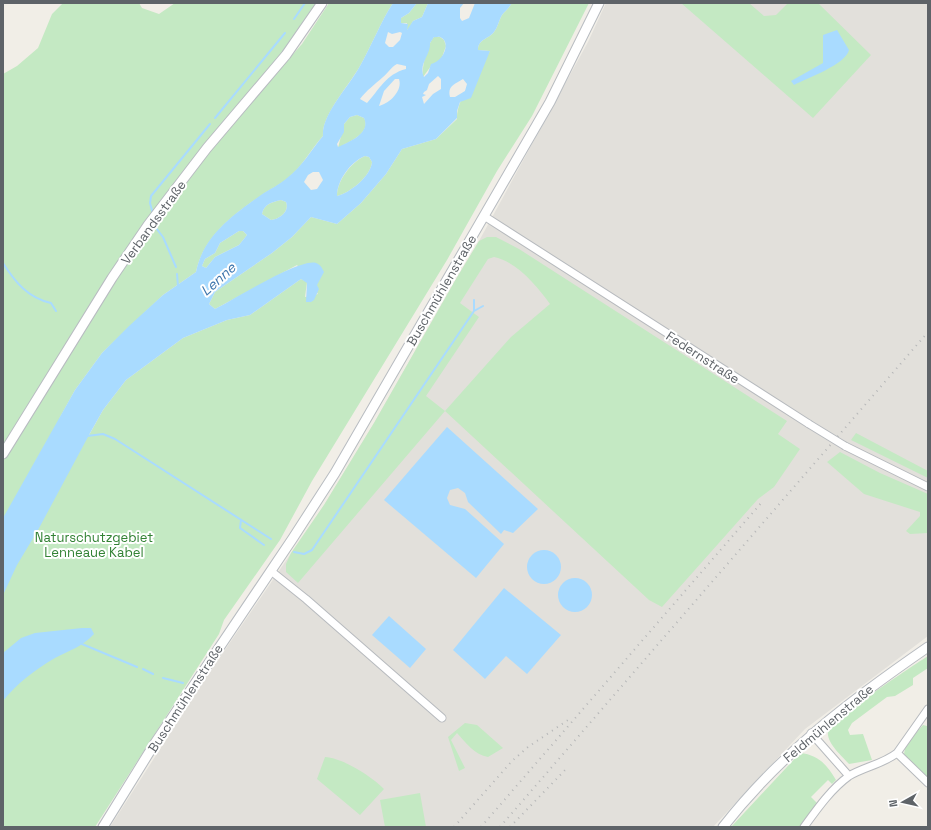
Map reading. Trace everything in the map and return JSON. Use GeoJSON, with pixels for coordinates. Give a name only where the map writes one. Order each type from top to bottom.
{"type":"FeatureCollection","features":[{"type":"Feature","properties":{"kind":"street","name":"Verbandsstraße"},"geometry":{"type":"LineString","coordinates":[[3,454],[108,285],[148,225],[207,148],[286,55],[322,3]]}},
{"type":"Feature","properties":{"kind":"street","name":"Buschmühlenstraße"},"geometry":{"type":"LineString","coordinates":[[103,827],[155,743],[271,571],[335,472],[550,102],[599,3]]}},
{"type":"Feature","properties":{"kind":"street","name":"Federnstraße"},"geometry":{"type":"LineString","coordinates":[[484,216],[845,446],[928,487]]}},
{"type":"Feature","properties":{"kind":"street"},"geometry":{"type":"LineString","coordinates":[[271,571],[442,718]]}},
{"type":"Feature","properties":{"kind":"street","name":"Feldmühlenstraße"},"geometry":{"type":"LineString","coordinates":[[723,827],[773,770],[811,733],[868,688],[928,647]]}},
{"type":"Feature","properties":{"kind":"street"},"geometry":{"type":"LineString","coordinates":[[804,827],[819,805],[850,776],[890,759],[897,754],[928,709]]}},
{"type":"Feature","properties":{"kind":"street"},"geometry":{"type":"LineString","coordinates":[[811,733],[850,776]]}},
{"type":"Feature","properties":{"kind":"street"},"geometry":{"type":"LineString","coordinates":[[897,754],[928,783]]}},
{"type":"Feature","properties":{"kind":"shaded area"},"geometry":{"type":"Polygon","coordinates":[[[606,3],[928,3],[928,636],[805,729],[713,827],[110,827],[203,682],[324,505],[374,423],[479,241],[588,42],[606,3]]]}},
{"type":"Feature","properties":{"kind":"green space","name":"Naturschutzgebiet Lenneaue Kabel"},"geometry":{"type":"Polygon","coordinates":[[[63,3],[139,3],[142,8],[159,14],[175,3],[317,3],[280,55],[286,62],[302,44],[329,3],[393,3],[360,66],[331,110],[324,128],[323,136],[293,174],[251,202],[231,218],[205,248],[196,272],[163,295],[102,353],[75,390],[59,419],[88,437],[103,410],[126,380],[183,338],[227,320],[250,315],[301,279],[307,282],[305,297],[318,294],[297,265],[215,309],[209,304],[215,292],[272,253],[292,237],[311,217],[337,224],[361,203],[386,174],[402,149],[436,139],[457,119],[460,102],[464,93],[490,51],[478,50],[478,46],[494,32],[502,15],[512,3],[589,3],[532,116],[497,171],[447,260],[312,481],[280,540],[224,620],[219,634],[95,827],[3,827],[3,74],[17,66],[38,48],[52,14],[63,3]]]}},
{"type":"Feature","properties":{"kind":"green space"},"geometry":{"type":"Polygon","coordinates":[[[417,3],[428,3],[422,17],[413,21],[409,29],[406,30],[407,23],[401,23],[401,18],[409,13],[417,3]]]}},
{"type":"Feature","properties":{"kind":"green space"},"geometry":{"type":"Polygon","coordinates":[[[681,3],[749,3],[764,16],[776,15],[788,3],[818,3],[871,55],[813,118],[681,3]]]}},
{"type":"Feature","properties":{"kind":"green space"},"geometry":{"type":"Polygon","coordinates":[[[434,37],[440,37],[444,40],[446,46],[441,60],[431,66],[423,77],[423,68],[429,44],[434,37]]]}},
{"type":"Feature","properties":{"kind":"green space"},"geometry":{"type":"Polygon","coordinates":[[[357,115],[364,118],[366,123],[365,128],[362,133],[353,140],[338,148],[344,124],[350,117],[357,115]]]}},
{"type":"Feature","properties":{"kind":"green space"},"geometry":{"type":"Polygon","coordinates":[[[365,156],[369,157],[372,162],[368,173],[354,188],[337,196],[339,184],[342,178],[350,167],[365,156]]]}},
{"type":"Feature","properties":{"kind":"green space"},"geometry":{"type":"Polygon","coordinates":[[[281,200],[286,202],[287,206],[285,212],[280,217],[271,220],[262,214],[267,206],[281,200]]]}},
{"type":"Feature","properties":{"kind":"green space"},"geometry":{"type":"Polygon","coordinates":[[[239,231],[243,231],[247,235],[239,245],[215,257],[206,268],[202,266],[205,259],[215,253],[220,243],[239,231]]]}},
{"type":"Feature","properties":{"kind":"green space"},"geometry":{"type":"Polygon","coordinates":[[[487,237],[496,237],[519,249],[787,421],[778,434],[800,449],[774,487],[758,499],[662,607],[649,600],[445,411],[298,583],[286,572],[286,564],[291,553],[324,505],[374,423],[479,241],[487,237]],[[494,257],[488,259],[460,303],[479,317],[426,396],[445,411],[511,337],[550,304],[533,283],[518,269],[502,259],[494,257]]]}},
{"type":"Feature","properties":{"kind":"green space"},"geometry":{"type":"Polygon","coordinates":[[[856,433],[928,471],[928,478],[851,440],[856,433]]]}},
{"type":"Feature","properties":{"kind":"green space"},"geometry":{"type":"Polygon","coordinates":[[[840,452],[880,473],[928,494],[928,533],[910,534],[906,531],[920,516],[920,512],[864,494],[827,462],[840,452]]]}},
{"type":"Feature","properties":{"kind":"green space"},"geometry":{"type":"Polygon","coordinates":[[[928,656],[928,668],[913,678],[913,685],[895,696],[887,697],[852,723],[848,730],[850,735],[863,734],[872,760],[849,764],[829,740],[828,731],[832,725],[857,705],[928,656]]]}},
{"type":"Feature","properties":{"kind":"green space"},"geometry":{"type":"Polygon","coordinates":[[[465,723],[477,725],[503,748],[488,757],[483,756],[471,748],[457,733],[451,740],[465,768],[459,771],[448,737],[465,723]]]}},
{"type":"Feature","properties":{"kind":"green space"},"geometry":{"type":"Polygon","coordinates":[[[923,725],[927,726],[928,733],[928,778],[904,754],[906,744],[923,725]]]}},
{"type":"Feature","properties":{"kind":"green space"},"geometry":{"type":"Polygon","coordinates":[[[800,753],[817,758],[826,765],[836,780],[832,784],[828,780],[811,797],[819,805],[804,827],[731,827],[800,753]]]}},
{"type":"Feature","properties":{"kind":"green space"},"geometry":{"type":"Polygon","coordinates":[[[325,757],[332,758],[356,768],[384,789],[360,815],[317,779],[325,757]]]}},
{"type":"Feature","properties":{"kind":"green space"},"geometry":{"type":"Polygon","coordinates":[[[420,793],[426,827],[385,827],[380,800],[420,793]]]}},
{"type":"Feature","properties":{"kind":"water","name":"Lenne"},"geometry":{"type":"Polygon","coordinates":[[[393,3],[417,3],[409,13],[401,18],[401,23],[408,24],[407,30],[413,21],[422,17],[428,3],[464,3],[460,8],[460,18],[462,21],[469,18],[475,3],[512,3],[502,15],[494,32],[478,46],[478,50],[490,51],[471,98],[460,102],[457,111],[457,118],[436,139],[402,149],[386,174],[361,203],[337,224],[311,217],[292,237],[272,253],[215,292],[209,304],[215,309],[282,273],[308,263],[316,263],[324,272],[317,285],[319,289],[314,300],[311,302],[306,302],[307,283],[301,279],[250,315],[227,320],[183,338],[126,380],[103,410],[38,530],[17,565],[3,595],[3,518],[75,390],[102,353],[129,326],[163,295],[196,272],[205,248],[212,237],[230,219],[261,195],[278,185],[302,164],[323,136],[324,128],[331,110],[360,66],[393,3]],[[388,32],[385,43],[389,47],[393,47],[400,40],[402,33],[392,34],[388,32]],[[434,37],[430,43],[429,52],[423,68],[424,77],[428,73],[431,64],[439,60],[442,56],[446,47],[444,40],[439,37],[434,37]],[[397,64],[360,99],[367,103],[388,79],[399,71],[406,69],[406,66],[397,64]],[[438,76],[429,84],[427,90],[423,94],[426,95],[422,97],[424,104],[433,94],[441,89],[441,79],[438,76]],[[395,79],[384,91],[379,106],[391,100],[397,92],[400,84],[399,79],[395,79]],[[463,79],[452,86],[449,93],[450,97],[455,97],[465,91],[467,84],[463,79]],[[357,115],[350,117],[344,124],[344,132],[337,144],[338,147],[358,136],[362,132],[365,123],[364,118],[357,115]],[[365,156],[354,163],[342,178],[339,184],[337,196],[354,188],[368,173],[372,162],[369,157],[365,156]],[[313,172],[308,175],[304,182],[311,190],[317,189],[323,180],[319,172],[313,172]],[[281,200],[272,203],[265,208],[262,214],[271,220],[283,214],[287,206],[286,202],[281,200]],[[239,231],[220,243],[215,253],[205,259],[202,266],[206,268],[215,257],[239,245],[247,235],[243,231],[239,231]]]}},
{"type":"Feature","properties":{"kind":"water"},"geometry":{"type":"Polygon","coordinates":[[[837,30],[849,50],[846,55],[834,65],[817,75],[794,85],[791,81],[823,63],[823,35],[837,30]]]}},
{"type":"Feature","properties":{"kind":"water"},"geometry":{"type":"Polygon","coordinates":[[[447,427],[538,509],[513,533],[504,530],[501,534],[468,502],[465,493],[458,488],[450,490],[447,498],[450,505],[465,509],[504,544],[476,578],[384,500],[447,427]]]}},
{"type":"Feature","properties":{"kind":"water"},"geometry":{"type":"Polygon","coordinates":[[[541,550],[547,550],[556,555],[560,561],[560,573],[556,579],[547,584],[541,584],[532,579],[527,570],[527,564],[532,555],[541,550]]]}},
{"type":"Feature","properties":{"kind":"water"},"geometry":{"type":"Polygon","coordinates":[[[572,578],[578,578],[582,579],[589,585],[592,595],[591,602],[585,609],[578,612],[572,612],[568,611],[561,605],[558,598],[558,592],[559,588],[565,581],[572,578]]]}},
{"type":"Feature","properties":{"kind":"water"},"geometry":{"type":"Polygon","coordinates":[[[504,588],[561,635],[527,674],[506,656],[485,679],[453,650],[504,588]]]}},
{"type":"Feature","properties":{"kind":"water"},"geometry":{"type":"Polygon","coordinates":[[[389,616],[426,649],[410,668],[372,635],[389,616]]]}},
{"type":"Feature","properties":{"kind":"water"},"geometry":{"type":"Polygon","coordinates":[[[91,628],[94,634],[80,645],[55,658],[34,672],[20,683],[3,701],[3,653],[21,638],[35,633],[91,628]]]}},
{"type":"Feature","properties":{"kind":"waterway"},"geometry":{"type":"LineString","coordinates":[[294,19],[305,3]]}},
{"type":"Feature","properties":{"kind":"waterway"},"geometry":{"type":"LineString","coordinates":[[215,118],[285,33]]}},
{"type":"Feature","properties":{"kind":"waterway"},"geometry":{"type":"LineString","coordinates":[[153,214],[150,203],[151,196],[210,124]]}},
{"type":"Feature","properties":{"kind":"waterway"},"geometry":{"type":"LineString","coordinates":[[155,222],[156,228],[163,237],[176,267]]}},
{"type":"Feature","properties":{"kind":"waterway"},"geometry":{"type":"LineString","coordinates":[[3,263],[17,283],[35,297],[51,303],[56,311]]}},
{"type":"Feature","properties":{"kind":"waterway"},"geometry":{"type":"LineString","coordinates":[[177,274],[178,286]]}},
{"type":"Feature","properties":{"kind":"waterway"},"geometry":{"type":"LineString","coordinates":[[294,552],[304,554],[312,550],[474,311],[474,300]]}},
{"type":"Feature","properties":{"kind":"waterway"},"geometry":{"type":"LineString","coordinates":[[474,311],[483,306]]}},
{"type":"Feature","properties":{"kind":"waterway"},"geometry":{"type":"LineString","coordinates":[[87,436],[103,434],[115,439],[271,539]]}},
{"type":"Feature","properties":{"kind":"waterway"},"geometry":{"type":"LineString","coordinates":[[241,520],[240,528],[264,545]]}},
{"type":"Feature","properties":{"kind":"waterway"},"geometry":{"type":"LineString","coordinates":[[82,644],[137,667]]}},
{"type":"Feature","properties":{"kind":"waterway"},"geometry":{"type":"LineString","coordinates":[[143,669],[153,674]]}},
{"type":"Feature","properties":{"kind":"waterway"},"geometry":{"type":"LineString","coordinates":[[163,678],[183,683]]}},
{"type":"Feature","properties":{"kind":"railway"},"geometry":{"type":"LineString","coordinates":[[500,827],[928,332]]}},
{"type":"Feature","properties":{"kind":"railway"},"geometry":{"type":"LineString","coordinates":[[481,827],[762,502]]}},
{"type":"Feature","properties":{"kind":"railway"},"geometry":{"type":"LineString","coordinates":[[454,827],[512,761],[528,747],[571,718]]}},
{"type":"Feature","properties":{"kind":"railway"},"geometry":{"type":"LineString","coordinates":[[510,827],[568,767]]}}]}
